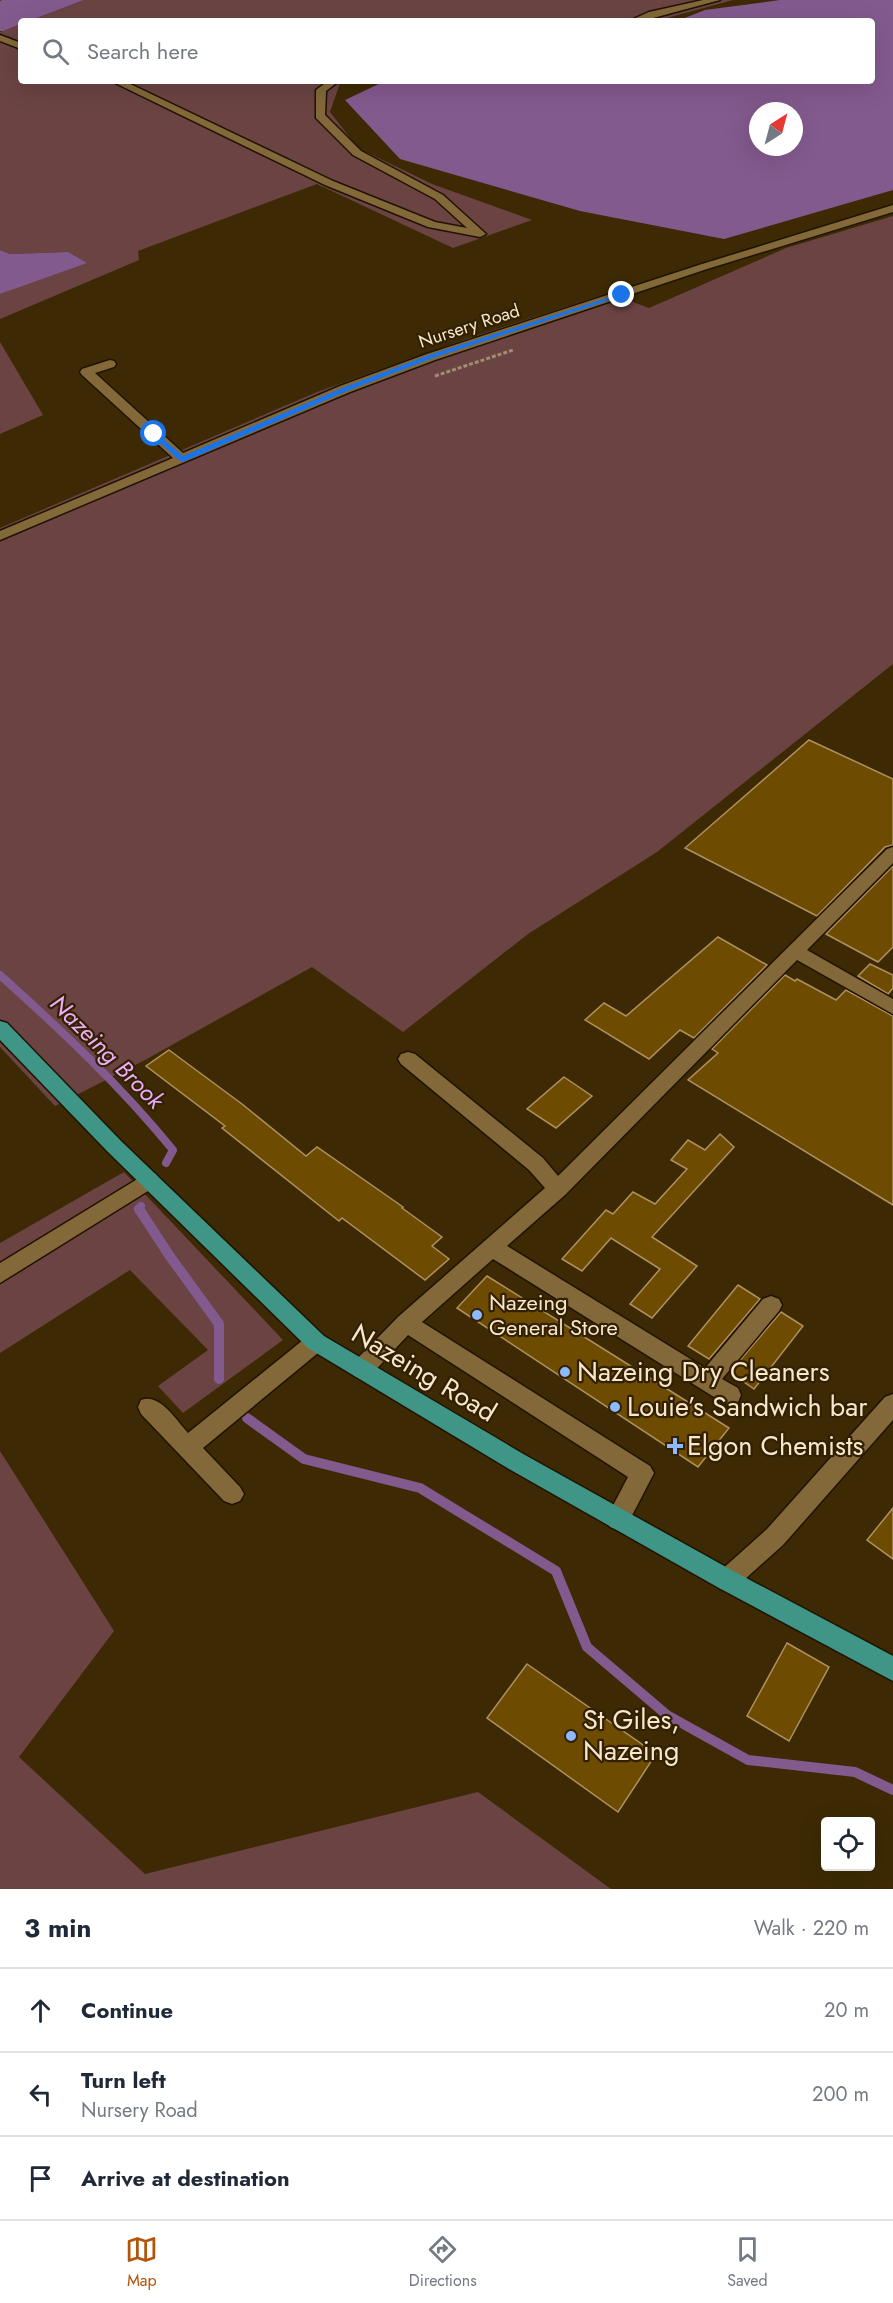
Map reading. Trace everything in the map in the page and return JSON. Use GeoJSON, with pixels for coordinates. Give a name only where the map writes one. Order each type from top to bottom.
{"type":"FeatureCollection","features":[{"type":"Feature","properties":{"kind":"main road","name":"Nazeing Road"},"geometry":{"type":"LineString","coordinates":[[0,1028],[149,1180],[316,1342],[618,1519],[893,1669]]}},
{"type":"Feature","properties":{"kind":"street"},"geometry":{"type":"LineString","coordinates":[[642,18],[715,0]]}},
{"type":"Feature","properties":{"kind":"street"},"geometry":{"type":"LineString","coordinates":[[0,38],[18,45]]}},
{"type":"Feature","properties":{"kind":"street"},"geometry":{"type":"LineString","coordinates":[[122,84],[329,183],[432,225],[480,234],[439,197],[357,153],[320,116],[321,90],[330,84]]}},
{"type":"Feature","properties":{"kind":"street","name":"Nursery Road"},"geometry":{"type":"LineString","coordinates":[[0,536],[345,389],[431,357],[703,267],[893,208]]}},
{"type":"Feature","properties":{"kind":"street"},"geometry":{"type":"LineString","coordinates":[[110,364],[86,372],[182,459]]}},
{"type":"Feature","properties":{"kind":"street"},"geometry":{"type":"LineString","coordinates":[[362,1369],[406,1323],[558,1189],[893,853]]}},
{"type":"Feature","properties":{"kind":"street"},"geometry":{"type":"LineString","coordinates":[[795,951],[893,1007]]}},
{"type":"Feature","properties":{"kind":"street"},"geometry":{"type":"LineString","coordinates":[[408,1059],[536,1164],[558,1189]]}},
{"type":"Feature","properties":{"kind":"street"},"geometry":{"type":"LineString","coordinates":[[0,1274],[149,1180]]}},
{"type":"Feature","properties":{"kind":"street"},"geometry":{"type":"LineString","coordinates":[[491,1246],[730,1395]]}},
{"type":"Feature","properties":{"kind":"street"},"geometry":{"type":"LineString","coordinates":[[707,1381],[771,1305]]}},
{"type":"Feature","properties":{"kind":"street"},"geometry":{"type":"LineString","coordinates":[[406,1323],[642,1473],[618,1519]]}},
{"type":"Feature","properties":{"kind":"street"},"geometry":{"type":"LineString","coordinates":[[187,1447],[316,1342]]}},
{"type":"Feature","properties":{"kind":"street"},"geometry":{"type":"LineString","coordinates":[[727,1580],[775,1537],[893,1404]]}},
{"type":"Feature","properties":{"kind":"street"},"geometry":{"type":"LineString","coordinates":[[148,1407],[232,1494]]}},
{"type":"Feature","properties":{"kind":"path"},"geometry":{"type":"LineString","coordinates":[[433,377],[514,349]]}},
{"type":"Feature","properties":{"kind":"shaded area"},"geometry":{"type":"Polygon","coordinates":[[[84,0],[733,0],[667,18],[37,18],[84,0]]]}},
{"type":"Feature","properties":{"kind":"shaded area"},"geometry":{"type":"Polygon","coordinates":[[[84,0],[37,18],[18,18],[18,25],[3,31],[0,31],[0,1],[84,0]]]}},
{"type":"Feature","properties":{"kind":"shaded area"},"geometry":{"type":"Polygon","coordinates":[[[780,0],[893,0],[893,190],[724,239],[580,211],[400,159],[345,100],[379,84],[875,84],[875,18],[685,18],[705,10],[780,0]]]}},
{"type":"Feature","properties":{"kind":"shaded area"},"geometry":{"type":"Polygon","coordinates":[[[18,25],[18,84],[340,84],[330,112],[358,148],[432,184],[532,220],[453,248],[317,184],[138,251],[139,260],[0,319],[0,294],[18,287],[68,252],[10,254],[0,250],[0,32],[18,25]]]}},
{"type":"Feature","properties":{"kind":"shaded area"},"geometry":{"type":"Polygon","coordinates":[[[893,216],[893,664],[657,852],[528,934],[403,1032],[312,967],[145,1060],[55,1106],[0,1047],[0,528],[317,392],[466,339],[609,293],[649,308],[786,248],[893,216]]]}},
{"type":"Feature","properties":{"kind":"shaded area"},"geometry":{"type":"Polygon","coordinates":[[[0,250],[10,254],[68,252],[87,263],[0,294],[0,250]]]}},
{"type":"Feature","properties":{"kind":"shaded area"},"geometry":{"type":"Polygon","coordinates":[[[0,342],[43,415],[0,434],[0,342]]]}},
{"type":"Feature","properties":{"kind":"shaded area"},"geometry":{"type":"Polygon","coordinates":[[[124,1172],[283,1340],[183,1413],[158,1386],[208,1350],[130,1270],[0,1353],[0,1243],[124,1172]]]}},
{"type":"Feature","properties":{"kind":"shaded area"},"geometry":{"type":"Polygon","coordinates":[[[0,1451],[114,1631],[19,1757],[145,1874],[478,1792],[611,1889],[0,1889],[0,1451]]]}},
{"type":"Feature","properties":{"kind":"building"},"geometry":{"type":"Polygon","coordinates":[[[809,740],[893,779],[893,845],[885,847],[817,916],[685,848],[809,740]]]}},
{"type":"Feature","properties":{"kind":"building"},"geometry":{"type":"Polygon","coordinates":[[[893,866],[893,947],[878,962],[826,934],[893,866]]]}},
{"type":"Feature","properties":{"kind":"building"},"geometry":{"type":"Polygon","coordinates":[[[718,937],[767,965],[694,1038],[680,1030],[649,1059],[585,1020],[604,1003],[626,1016],[718,937]]]}},
{"type":"Feature","properties":{"kind":"building"},"geometry":{"type":"Polygon","coordinates":[[[870,964],[893,975],[893,988],[888,994],[858,976],[870,964]]]}},
{"type":"Feature","properties":{"kind":"building"},"geometry":{"type":"Polygon","coordinates":[[[785,975],[836,1000],[846,990],[893,1016],[893,1205],[688,1080],[718,1053],[712,1049],[785,975]]]}},
{"type":"Feature","properties":{"kind":"building"},"geometry":{"type":"Polygon","coordinates":[[[169,1050],[242,1104],[306,1156],[317,1147],[403,1207],[442,1237],[432,1246],[449,1259],[425,1280],[342,1218],[339,1221],[222,1128],[225,1126],[146,1066],[169,1050]]]}},
{"type":"Feature","properties":{"kind":"building"},"geometry":{"type":"Polygon","coordinates":[[[564,1077],[592,1096],[556,1128],[527,1109],[564,1077]]]}},
{"type":"Feature","properties":{"kind":"building"},"geometry":{"type":"Polygon","coordinates":[[[720,1134],[734,1147],[652,1237],[697,1266],[652,1318],[630,1304],[660,1269],[611,1238],[582,1271],[562,1259],[606,1210],[613,1214],[633,1192],[655,1204],[687,1169],[671,1160],[688,1140],[705,1150],[720,1134]]]}},
{"type":"Feature","properties":{"kind":"building"},"geometry":{"type":"Polygon","coordinates":[[[487,1276],[729,1428],[698,1467],[457,1308],[487,1276]]]}},
{"type":"Feature","properties":{"kind":"building"},"geometry":{"type":"Polygon","coordinates":[[[738,1285],[760,1299],[709,1359],[688,1346],[738,1285]]]}},
{"type":"Feature","properties":{"kind":"building"},"geometry":{"type":"Polygon","coordinates":[[[781,1312],[803,1326],[754,1389],[730,1372],[781,1312]]]}},
{"type":"Feature","properties":{"kind":"building"},"geometry":{"type":"Polygon","coordinates":[[[893,1508],[893,1559],[867,1540],[893,1508]]]}},
{"type":"Feature","properties":{"kind":"building"},"geometry":{"type":"Polygon","coordinates":[[[787,1643],[829,1667],[789,1741],[747,1716],[787,1643]]]}},
{"type":"Feature","properties":{"kind":"building","name":"St Giles, Nazeing"},"geometry":{"type":"Polygon","coordinates":[[[527,1664],[656,1754],[618,1812],[487,1718],[527,1664]]]}},
{"type":"Feature","properties":{"kind":"waterway","name":"Nazeing Brook"},"geometry":{"type":"LineString","coordinates":[[0,975],[90,1059],[153,1126],[173,1150],[166,1163]]}},
{"type":"Feature","properties":{"kind":"waterway","name":"Nazeing Brook"},"geometry":{"type":"LineString","coordinates":[[139,1210],[141,1206]]}},
{"type":"Feature","properties":{"kind":"waterway","name":"Nazeing Brook"},"geometry":{"type":"LineString","coordinates":[[139,1210],[219,1324],[219,1379]]}},
{"type":"Feature","properties":{"kind":"waterway","name":"Nazeing Brook"},"geometry":{"type":"LineString","coordinates":[[247,1418],[304,1459],[420,1488],[556,1571],[587,1647],[667,1715],[748,1760],[855,1772],[893,1790]]}},
{"type":"Feature","properties":{"kind":"place","name":"Nazeing General Store"},"geometry":{"type":"Point","coordinates":[477,1315]}},
{"type":"Feature","properties":{"kind":"place","name":"Nazeing Dry Cleaners"},"geometry":{"type":"Point","coordinates":[565,1372]}},
{"type":"Feature","properties":{"kind":"place","name":"Louie’s Sandwich bar"},"geometry":{"type":"Point","coordinates":[615,1407]}},
{"type":"Feature","properties":{"kind":"place","name":"Elgon Chemists"},"geometry":{"type":"Point","coordinates":[675,1446]}},
{"type":"Feature","properties":{"kind":"place","name":"St Giles, Nazeing"},"geometry":{"type":"Point","coordinates":[571,1736]}},
{"type":"Feature","properties":{"kind":"route"},"geometry":{"type":"LineString","coordinates":[[154,434],[182,459],[345,389],[431,357],[622,295]]}}]}
